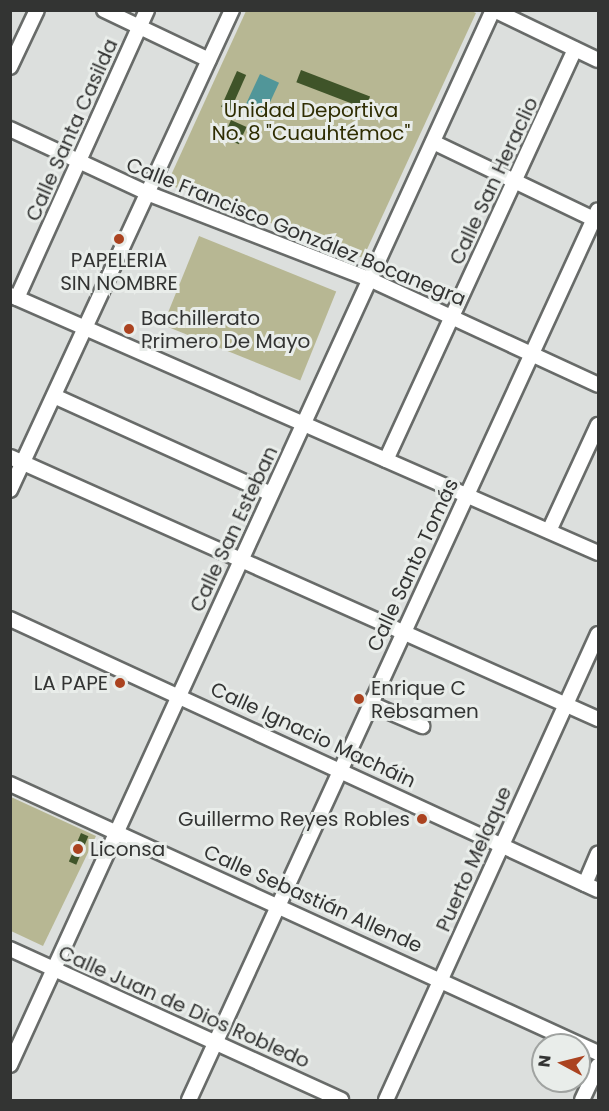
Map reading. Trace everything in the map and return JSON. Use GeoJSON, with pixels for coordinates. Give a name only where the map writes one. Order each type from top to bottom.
{"type":"FeatureCollection","features":[{"type":"Feature","properties":{"kind":"street"},"geometry":{"type":"LineString","coordinates":[[10,67],[37,10]]}},
{"type":"Feature","properties":{"kind":"street"},"geometry":{"type":"LineString","coordinates":[[104,10],[209,60]]}},
{"type":"Feature","properties":{"kind":"street","name":"Calle Santa Casilda"},"geometry":{"type":"LineString","coordinates":[[14,297],[147,10]]}},
{"type":"Feature","properties":{"kind":"street"},"geometry":{"type":"LineString","coordinates":[[10,490],[17,460],[54,396],[232,10]]}},
{"type":"Feature","properties":{"kind":"street"},"geometry":{"type":"LineString","coordinates":[[494,10],[598,60]]}},
{"type":"Feature","properties":{"kind":"street","name":"Calle San Esteban"},"geometry":{"type":"LineString","coordinates":[[10,1065],[494,10]]}},
{"type":"Feature","properties":{"kind":"street","name":"Calle San Heraclio"},"geometry":{"type":"LineString","coordinates":[[386,460],[516,182],[575,49]]}},
{"type":"Feature","properties":{"kind":"street","name":"Calle Francisco González Bocanegra"},"geometry":{"type":"LineString","coordinates":[[10,129],[147,194],[369,279],[598,385]]}},
{"type":"Feature","properties":{"kind":"street"},"geometry":{"type":"LineString","coordinates":[[433,142],[516,182],[597,217]]}},
{"type":"Feature","properties":{"kind":"street","name":"Calle Santo Tomás"},"geometry":{"type":"LineString","coordinates":[[189,1101],[597,217]]}},
{"type":"Feature","properties":{"kind":"street"},"geometry":{"type":"LineString","coordinates":[[14,297],[598,553]]}},
{"type":"Feature","properties":{"kind":"street"},"geometry":{"type":"LineString","coordinates":[[54,396],[271,494]]}},
{"type":"Feature","properties":{"kind":"street"},"geometry":{"type":"LineString","coordinates":[[549,531],[598,425]]}},
{"type":"Feature","properties":{"kind":"street"},"geometry":{"type":"LineString","coordinates":[[17,460],[598,718]]}},
{"type":"Feature","properties":{"kind":"street","name":"Calle Ignacio Macháin"},"geometry":{"type":"LineString","coordinates":[[10,619],[341,768],[598,890]]}},
{"type":"Feature","properties":{"kind":"street","name":"Puerto Melaque"},"geometry":{"type":"LineString","coordinates":[[386,1101],[598,634]]}},
{"type":"Feature","properties":{"kind":"street"},"geometry":{"type":"LineString","coordinates":[[371,704],[422,726]]}},
{"type":"Feature","properties":{"kind":"street","name":"Calle Sebastián Allende"},"geometry":{"type":"LineString","coordinates":[[10,784],[116,834],[279,903],[598,1053]]}},
{"type":"Feature","properties":{"kind":"street"},"geometry":{"type":"LineString","coordinates":[[585,884],[598,854]]}},
{"type":"Feature","properties":{"kind":"street","name":"Calle Juan de Dios Robledo"},"geometry":{"type":"LineString","coordinates":[[10,949],[341,1101]]}},
{"type":"Feature","properties":{"kind":"street"},"geometry":{"type":"LineString","coordinates":[[582,1101],[598,1065]]}},
{"type":"Feature","properties":{"kind":"green space","name":"Unidad Deportiva No. 8 \"Cuauhtémoc\""},"geometry":{"type":"Polygon","coordinates":[[[469,10],[476,13],[363,258],[167,184],[246,11],[469,10]]]}},
{"type":"Feature","properties":{"kind":"green space"},"geometry":{"type":"Polygon","coordinates":[[[199,236],[336,291],[300,380],[163,325],[199,236]]]}},
{"type":"Feature","properties":{"kind":"green space"},"geometry":{"type":"Polygon","coordinates":[[[11,797],[96,836],[43,946],[11,931],[11,797]]]}},
{"type":"Feature","properties":{"kind":"water"},"geometry":{"type":"Polygon","coordinates":[[[260,74],[279,83],[263,116],[244,108],[260,74]]]}},
{"type":"Feature","properties":{"kind":"building"},"geometry":{"type":"Polygon","coordinates":[[[301,70],[370,97],[365,109],[296,82],[301,70]]]}},
{"type":"Feature","properties":{"kind":"building"},"geometry":{"type":"Polygon","coordinates":[[[237,71],[246,75],[230,111],[221,107],[237,71]]]}},
{"type":"Feature","properties":{"kind":"building"},"geometry":{"type":"Polygon","coordinates":[[[231,120],[247,127],[239,144],[223,137],[231,120]]]}},
{"type":"Feature","properties":{"kind":"building","name":"Liconsa"},"geometry":{"type":"Polygon","coordinates":[[[81,833],[88,836],[76,865],[69,862],[81,833]]]}},
{"type":"Feature","properties":{"kind":"place","name":"PAPELERIA SIN NOMBRE"},"geometry":{"type":"Point","coordinates":[119,239]}},
{"type":"Feature","properties":{"kind":"place","name":"Bachillerato Primero De Mayo"},"geometry":{"type":"Point","coordinates":[129,329]}},
{"type":"Feature","properties":{"kind":"place","name":"LA PAPE"},"geometry":{"type":"Point","coordinates":[120,683]}},
{"type":"Feature","properties":{"kind":"place","name":"Enrique C Rebsamen"},"geometry":{"type":"Point","coordinates":[359,699]}},
{"type":"Feature","properties":{"kind":"place","name":"Guillermo Reyes Robles"},"geometry":{"type":"Point","coordinates":[422,819]}},
{"type":"Feature","properties":{"kind":"place","name":"Liconsa"},"geometry":{"type":"Point","coordinates":[78,849]}}]}
